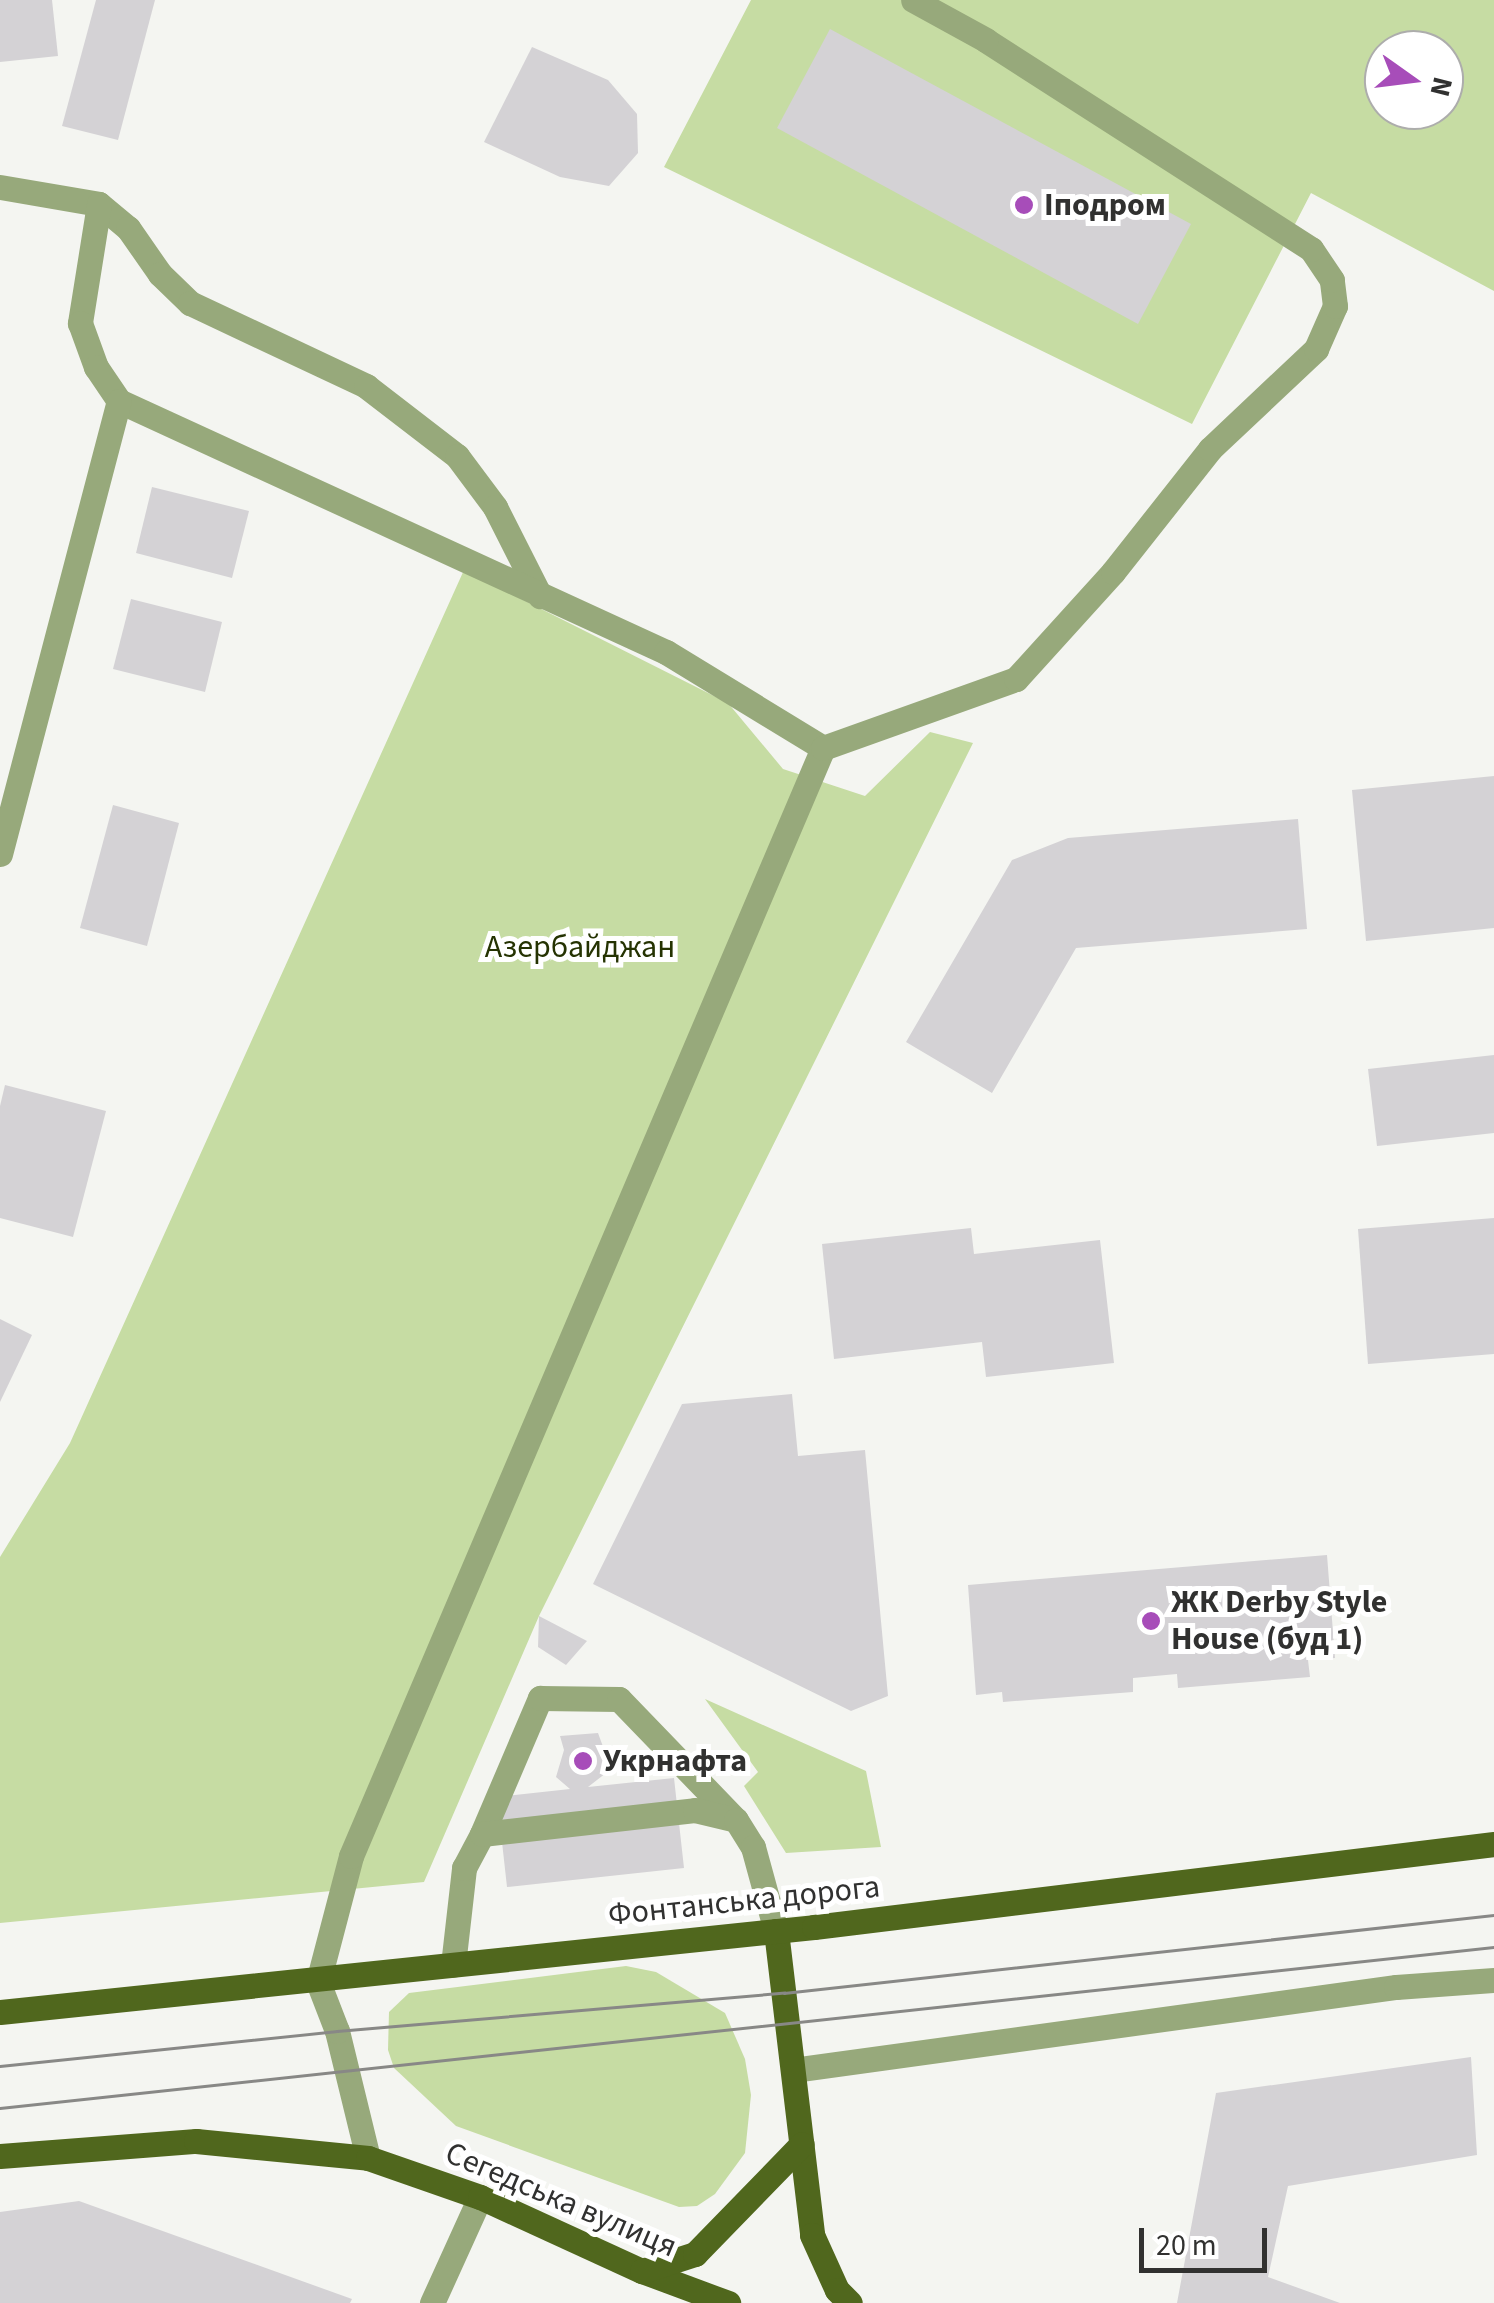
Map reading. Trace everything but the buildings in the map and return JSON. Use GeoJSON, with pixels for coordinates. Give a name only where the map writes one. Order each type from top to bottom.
{"type":"FeatureCollection","features":[{"type":"Feature","properties":{"kind":"main road","name":"Фонтанська дорога"},"geometry":{"type":"LineString","coordinates":[[0,2012],[776,1932],[1494,1844]]}},
{"type":"Feature","properties":{"kind":"main road"},"geometry":{"type":"LineString","coordinates":[[776,1932],[812,2235],[838,2290],[850,2303]]}},
{"type":"Feature","properties":{"kind":"main road"},"geometry":{"type":"LineString","coordinates":[[0,2156],[196,2141],[368,2158]]}},
{"type":"Feature","properties":{"kind":"main road"},"geometry":{"type":"LineString","coordinates":[[642,2272],[696,2254],[802,2144]]}},
{"type":"Feature","properties":{"kind":"main road","name":"Сегедська вулиця"},"geometry":{"type":"LineString","coordinates":[[368,2158],[480,2197],[642,2272],[728,2303]]}},
{"type":"Feature","properties":{"kind":"lane"},"geometry":{"type":"LineString","coordinates":[[368,2158],[336,2031],[318,1982],[351,1856],[823,748],[1016,679],[1113,572],[1210,448],[1316,348],[1335,306],[1332,280],[1311,249],[986,40],[913,0]]}},
{"type":"Feature","properties":{"kind":"lane"},"geometry":{"type":"LineString","coordinates":[[0,187],[99,204],[128,228],[160,274],[190,303],[366,386],[457,456],[495,507],[540,596]]}},
{"type":"Feature","properties":{"kind":"lane"},"geometry":{"type":"LineString","coordinates":[[99,204],[80,323],[96,368],[119,401],[690,664],[823,748]]}},
{"type":"Feature","properties":{"kind":"lane"},"geometry":{"type":"LineString","coordinates":[[0,854],[119,401]]}},
{"type":"Feature","properties":{"kind":"lane"},"geometry":{"type":"LineString","coordinates":[[453,1966],[464,1868],[540,1698],[619,1699],[736,1820],[754,1846],[776,1932]]}},
{"type":"Feature","properties":{"kind":"lane"},"geometry":{"type":"LineString","coordinates":[[482,1834],[695,1810],[736,1820]]}},
{"type":"Feature","properties":{"kind":"lane"},"geometry":{"type":"LineString","coordinates":[[793,2070],[1376,1990],[1494,1980]]}},
{"type":"Feature","properties":{"kind":"lane"},"geometry":{"type":"LineString","coordinates":[[432,2303],[480,2197]]}},
{"type":"Feature","properties":{"kind":"green space","name":"Іподром"},"geometry":{"type":"Polygon","coordinates":[[[751,0],[1494,0],[1494,291],[1311,193],[1192,424],[664,167],[751,0]]]}},
{"type":"Feature","properties":{"kind":"green space","name":"Азербайджан"},"geometry":{"type":"Polygon","coordinates":[[[464,570],[728,703],[783,769],[865,796],[930,732],[973,743],[539,1616],[424,1882],[0,1923],[0,1557],[70,1443],[464,570]]]}},
{"type":"Feature","properties":{"kind":"green space"},"geometry":{"type":"Polygon","coordinates":[[[705,1699],[866,1771],[881,1847],[786,1853],[744,1786],[758,1772],[705,1699]]]}},
{"type":"Feature","properties":{"kind":"green space"},"geometry":{"type":"Polygon","coordinates":[[[626,1966],[656,1972],[725,2013],[745,2059],[751,2095],[745,2153],[715,2194],[697,2206],[679,2207],[456,2126],[394,2068],[388,2050],[389,2012],[409,1993],[626,1966]]]}},
{"type":"Feature","properties":{"kind":"tram line"},"geometry":{"type":"LineString","coordinates":[[0,2066],[337,2031],[784,1993],[1494,1915]]}},
{"type":"Feature","properties":{"kind":"tram line"},"geometry":{"type":"LineString","coordinates":[[0,2108],[1494,1947]]}},
{"type":"Feature","properties":{"kind":"place","name":"Іподром"},"geometry":{"type":"Point","coordinates":[1024,205]}},
{"type":"Feature","properties":{"kind":"place","name":"ЖК Derby Style House (буд 1)"},"geometry":{"type":"Point","coordinates":[1151,1621]}},
{"type":"Feature","properties":{"kind":"place","name":"Укрнафта"},"geometry":{"type":"Point","coordinates":[583,1761]}}]}
